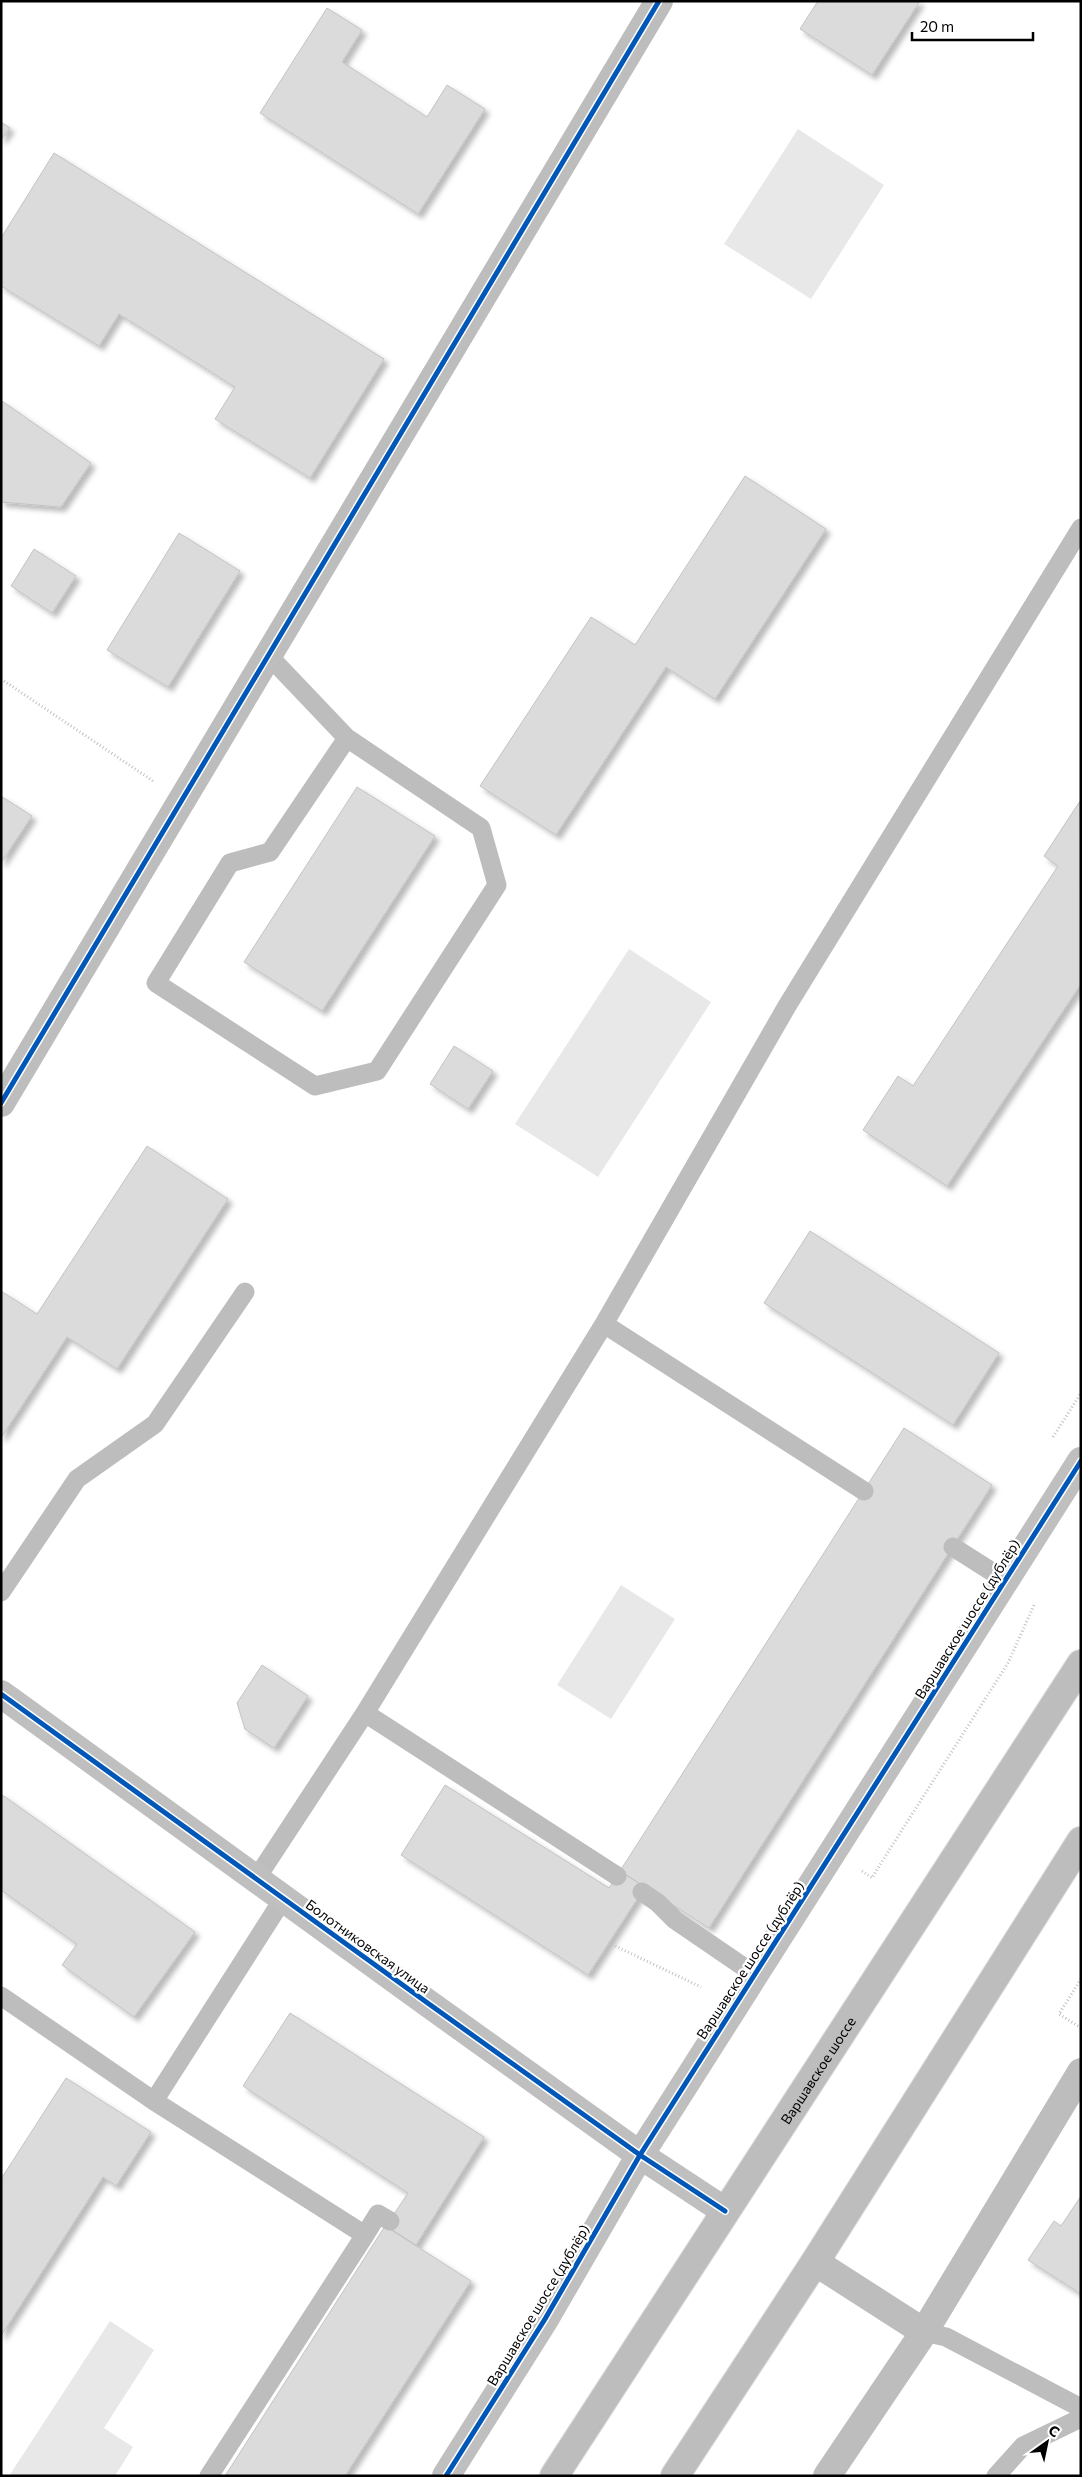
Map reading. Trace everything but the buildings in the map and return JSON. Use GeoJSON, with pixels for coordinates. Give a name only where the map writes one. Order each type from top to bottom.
{"type":"FeatureCollection","features":[{"type":"Feature","properties":{"kind":"street"},"geometry":{"type":"LineString","coordinates":[[1,1103],[659,1]]}},
{"type":"Feature","properties":{"kind":"street","name":"Варшавское шоссе (дублёр)"},"geometry":{"type":"LineString","coordinates":[[446,2476],[545,2319],[640,2155],[1081,1461]]}},
{"type":"Feature","properties":{"kind":"street","name":"Варшавское шоссе"},"geometry":{"type":"LineString","coordinates":[[554,2476],[1081,1664]]}},
{"type":"Feature","properties":{"kind":"street","name":"Болотниковская улица"},"geometry":{"type":"LineString","coordinates":[[1,1694],[640,2155],[725,2211]]}},
{"type":"Feature","properties":{"kind":"street"},"geometry":{"type":"LineString","coordinates":[[675,2476],[815,2262],[1081,1841]]}},
{"type":"Feature","properties":{"kind":"street"},"geometry":{"type":"LineString","coordinates":[[827,2476],[924,2332],[1081,2072]]}},
{"type":"Feature","properties":{"kind":"street"},"geometry":{"type":"LineString","coordinates":[[815,2262],[924,2332]]}},
{"type":"Feature","properties":{"kind":"lane"},"geometry":{"type":"LineString","coordinates":[[256,1879],[365,1713],[604,1324],[787,1006],[1081,528]]}},
{"type":"Feature","properties":{"kind":"lane"},"geometry":{"type":"LineString","coordinates":[[268,655],[347,738],[481,828],[497,885],[377,1071],[315,1086],[156,983],[230,863],[270,852],[347,738]]}},
{"type":"Feature","properties":{"kind":"lane"},"geometry":{"type":"LineString","coordinates":[[1,1592],[77,1479],[155,1424],[245,1292]]}},
{"type":"Feature","properties":{"kind":"lane"},"geometry":{"type":"LineString","coordinates":[[604,1324],[864,1491]]}},
{"type":"Feature","properties":{"kind":"lane"},"geometry":{"type":"LineString","coordinates":[[953,1547],[1005,1580]]}},
{"type":"Feature","properties":{"kind":"lane"},"geometry":{"type":"LineString","coordinates":[[365,1713],[617,1876]]}},
{"type":"Feature","properties":{"kind":"lane"},"geometry":{"type":"LineString","coordinates":[[642,1892],[658,1903],[675,1920],[754,1974]]}},
{"type":"Feature","properties":{"kind":"lane"},"geometry":{"type":"LineString","coordinates":[[154,2101],[283,1899]]}},
{"type":"Feature","properties":{"kind":"lane"},"geometry":{"type":"LineString","coordinates":[[1,1996],[154,2101],[365,2235]]}},
{"type":"Feature","properties":{"kind":"lane"},"geometry":{"type":"LineString","coordinates":[[210,2476],[378,2214],[390,2221]]}},
{"type":"Feature","properties":{"kind":"lane"},"geometry":{"type":"LineString","coordinates":[[924,2332],[946,2337],[1081,2408]]}},
{"type":"Feature","properties":{"kind":"lane"},"geometry":{"type":"LineString","coordinates":[[996,2476],[1023,2446],[1081,2418]]}},
{"type":"Feature","properties":{"kind":"path"},"geometry":{"type":"LineString","coordinates":[[1,679],[182,801]]}},
{"type":"Feature","properties":{"kind":"path"},"geometry":{"type":"LineString","coordinates":[[856,1866],[872,1878],[1008,1663],[1036,1601]]}},
{"type":"Feature","properties":{"kind":"path"},"geometry":{"type":"LineString","coordinates":[[609,1943],[701,1987]]}},
{"type":"Feature","properties":{"kind":"path"},"geometry":{"type":"LineString","coordinates":[[1081,1979],[1059,2014],[1081,2028]]}},
{"type":"Feature","properties":{"kind":"shaded area"},"geometry":{"type":"Polygon","coordinates":[[[798,129],[884,185],[811,299],[724,244],[798,129]]]}},
{"type":"Feature","properties":{"kind":"shaded area"},"geometry":{"type":"Polygon","coordinates":[[[629,949],[711,1002],[598,1177],[515,1124],[629,949]]]}},
{"type":"Feature","properties":{"kind":"shaded area"},"geometry":{"type":"Polygon","coordinates":[[[621,1585],[675,1619],[611,1719],[557,1685],[621,1585]]]}},
{"type":"Feature","properties":{"kind":"shaded area"},"geometry":{"type":"Polygon","coordinates":[[[110,2321],[154,2350],[104,2428],[133,2447],[115,2476],[9,2476],[110,2321]]]}},
{"type":"Feature","properties":{"kind":"cycle path"},"geometry":{"type":"LineString","coordinates":[[1,1103],[659,1]]}},
{"type":"Feature","properties":{"kind":"cycle path"},"geometry":{"type":"LineString","coordinates":[[446,2476],[545,2319],[640,2155],[1081,1461]]}},
{"type":"Feature","properties":{"kind":"cycle path"},"geometry":{"type":"LineString","coordinates":[[1,1694],[640,2155],[725,2211]]}}]}
